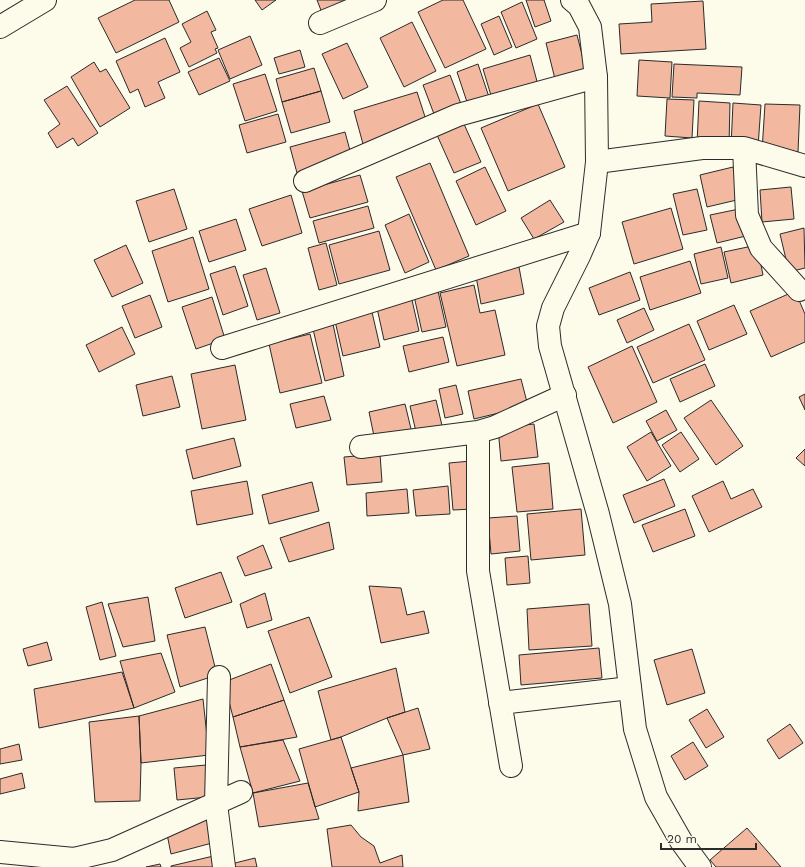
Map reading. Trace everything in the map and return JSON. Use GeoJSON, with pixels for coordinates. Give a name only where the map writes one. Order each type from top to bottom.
{"type":"FeatureCollection","features":[{"type":"Feature","properties":{"kind":"street"},"geometry":{"type":"LineString","coordinates":[[0,27],[45,0]]}},
{"type":"Feature","properties":{"kind":"street"},"geometry":{"type":"LineString","coordinates":[[320,23],[375,0]]}},
{"type":"Feature","properties":{"kind":"street"},"geometry":{"type":"LineString","coordinates":[[572,0],[578,6],[590,27],[596,77],[597,162],[589,233],[553,308],[548,326],[550,346],[598,514],[620,604],[634,729],[656,797],[681,841],[700,867]]}},
{"type":"Feature","properties":{"kind":"street"},"geometry":{"type":"LineString","coordinates":[[304,181],[458,115],[596,77]]}},
{"type":"Feature","properties":{"kind":"street"},"geometry":{"type":"LineString","coordinates":[[597,162],[702,148],[744,148],[805,166]]}},
{"type":"Feature","properties":{"kind":"street"},"geometry":{"type":"LineString","coordinates":[[744,148],[747,215],[762,248],[798,290]]}},
{"type":"Feature","properties":{"kind":"street"},"geometry":{"type":"LineString","coordinates":[[222,348],[589,233]]}},
{"type":"Feature","properties":{"kind":"street"},"geometry":{"type":"LineString","coordinates":[[361,447],[478,432],[495,427],[565,395]]}},
{"type":"Feature","properties":{"kind":"street"},"geometry":{"type":"LineString","coordinates":[[478,432],[478,570],[511,766]]}},
{"type":"Feature","properties":{"kind":"street"},"geometry":{"type":"LineString","coordinates":[[219,676],[216,804],[224,867]]}},
{"type":"Feature","properties":{"kind":"street"},"geometry":{"type":"LineString","coordinates":[[500,703],[630,688]]}},
{"type":"Feature","properties":{"kind":"street"},"geometry":{"type":"LineString","coordinates":[[0,852],[74,859],[112,850],[241,792]]}},
{"type":"Feature","properties":{"kind":"building"},"geometry":{"type":"Polygon","coordinates":[[[135,0],[169,0],[179,22],[116,53],[98,18],[135,0]]]}},
{"type":"Feature","properties":{"kind":"building"},"geometry":{"type":"Polygon","coordinates":[[[255,0],[276,0],[262,10],[255,0]]]}},
{"type":"Feature","properties":{"kind":"building"},"geometry":{"type":"Polygon","coordinates":[[[317,0],[351,0],[324,18],[317,0]]]}},
{"type":"Feature","properties":{"kind":"building"},"geometry":{"type":"Polygon","coordinates":[[[443,0],[463,0],[486,49],[445,68],[418,12],[443,0]]]}},
{"type":"Feature","properties":{"kind":"building"},"geometry":{"type":"Polygon","coordinates":[[[526,0],[544,0],[551,21],[535,27],[526,0]]]}},
{"type":"Feature","properties":{"kind":"building"},"geometry":{"type":"Polygon","coordinates":[[[703,1],[706,49],[621,54],[619,24],[652,22],[651,4],[703,1]]]}},
{"type":"Feature","properties":{"kind":"building"},"geometry":{"type":"Polygon","coordinates":[[[522,2],[537,39],[516,48],[501,12],[522,2]]]}},
{"type":"Feature","properties":{"kind":"building"},"geometry":{"type":"Polygon","coordinates":[[[207,11],[216,30],[211,32],[218,48],[215,49],[217,53],[189,67],[180,48],[191,42],[182,24],[207,11]]]}},
{"type":"Feature","properties":{"kind":"building"},"geometry":{"type":"Polygon","coordinates":[[[499,16],[512,47],[494,55],[481,24],[499,16]]]}},
{"type":"Feature","properties":{"kind":"building"},"geometry":{"type":"Polygon","coordinates":[[[412,22],[436,71],[404,87],[380,38],[412,22]]]}},
{"type":"Feature","properties":{"kind":"building"},"geometry":{"type":"Polygon","coordinates":[[[577,35],[587,74],[556,83],[546,43],[577,35]]]}},
{"type":"Feature","properties":{"kind":"building"},"geometry":{"type":"Polygon","coordinates":[[[250,36],[262,65],[230,79],[218,50],[250,36]]]}},
{"type":"Feature","properties":{"kind":"building"},"geometry":{"type":"Polygon","coordinates":[[[165,38],[180,72],[158,82],[165,98],[145,107],[138,89],[130,93],[116,61],[165,38]]]}},
{"type":"Feature","properties":{"kind":"building"},"geometry":{"type":"Polygon","coordinates":[[[347,43],[368,87],[343,99],[322,54],[347,43]]]}},
{"type":"Feature","properties":{"kind":"building"},"geometry":{"type":"Polygon","coordinates":[[[300,50],[305,67],[279,74],[274,58],[300,50]]]}},
{"type":"Feature","properties":{"kind":"building"},"geometry":{"type":"Polygon","coordinates":[[[530,55],[539,89],[493,102],[483,69],[530,55]]]}},
{"type":"Feature","properties":{"kind":"building"},"geometry":{"type":"Polygon","coordinates":[[[219,58],[230,81],[199,95],[188,72],[219,58]]]}},
{"type":"Feature","properties":{"kind":"building"},"geometry":{"type":"Polygon","coordinates":[[[639,60],[672,62],[670,98],[637,96],[639,60]]]}},
{"type":"Feature","properties":{"kind":"building"},"geometry":{"type":"Polygon","coordinates":[[[94,62],[100,72],[106,69],[130,108],[100,127],[71,77],[94,62]]]}},
{"type":"Feature","properties":{"kind":"building"},"geometry":{"type":"Polygon","coordinates":[[[478,64],[490,100],[469,108],[457,72],[478,64]]]}},
{"type":"Feature","properties":{"kind":"building"},"geometry":{"type":"Polygon","coordinates":[[[674,64],[742,67],[740,95],[697,93],[697,98],[672,97],[674,64]]]}},
{"type":"Feature","properties":{"kind":"building"},"geometry":{"type":"Polygon","coordinates":[[[314,68],[321,91],[282,102],[276,79],[314,68]]]}},
{"type":"Feature","properties":{"kind":"building"},"geometry":{"type":"Polygon","coordinates":[[[265,74],[277,111],[245,121],[233,84],[265,74]]]}},
{"type":"Feature","properties":{"kind":"building"},"geometry":{"type":"Polygon","coordinates":[[[450,75],[461,104],[434,114],[423,85],[450,75]]]}},
{"type":"Feature","properties":{"kind":"building"},"geometry":{"type":"Polygon","coordinates":[[[67,86],[98,133],[78,146],[73,138],[57,148],[48,133],[60,124],[44,100],[67,86]]]}},
{"type":"Feature","properties":{"kind":"building"},"geometry":{"type":"Polygon","coordinates":[[[321,91],[330,122],[291,133],[282,102],[321,91]]]}},
{"type":"Feature","properties":{"kind":"building"},"geometry":{"type":"Polygon","coordinates":[[[417,92],[427,123],[363,144],[354,111],[417,92]]]}},
{"type":"Feature","properties":{"kind":"building"},"geometry":{"type":"Polygon","coordinates":[[[667,99],[694,100],[692,138],[665,136],[667,99]]]}},
{"type":"Feature","properties":{"kind":"building"},"geometry":{"type":"Polygon","coordinates":[[[699,101],[730,103],[729,145],[697,144],[699,101]]]}},
{"type":"Feature","properties":{"kind":"building"},"geometry":{"type":"Polygon","coordinates":[[[733,103],[761,105],[758,147],[731,146],[733,103]]]}},
{"type":"Feature","properties":{"kind":"building"},"geometry":{"type":"Polygon","coordinates":[[[538,104],[565,167],[508,191],[481,128],[538,104]]]}},
{"type":"Feature","properties":{"kind":"building"},"geometry":{"type":"Polygon","coordinates":[[[765,104],[800,105],[798,152],[762,151],[765,104]]]}},
{"type":"Feature","properties":{"kind":"building"},"geometry":{"type":"Polygon","coordinates":[[[278,114],[286,142],[247,153],[239,125],[278,114]]]}},
{"type":"Feature","properties":{"kind":"building"},"geometry":{"type":"Polygon","coordinates":[[[464,124],[481,162],[454,173],[437,135],[464,124]]]}},
{"type":"Feature","properties":{"kind":"building"},"geometry":{"type":"Polygon","coordinates":[[[345,132],[352,158],[297,173],[290,147],[345,132]]]}},
{"type":"Feature","properties":{"kind":"building"},"geometry":{"type":"Polygon","coordinates":[[[430,163],[469,256],[436,270],[396,177],[430,163]]]}},
{"type":"Feature","properties":{"kind":"building"},"geometry":{"type":"Polygon","coordinates":[[[485,167],[506,211],[476,225],[456,181],[485,167]]]}},
{"type":"Feature","properties":{"kind":"building"},"geometry":{"type":"Polygon","coordinates":[[[733,167],[741,199],[707,207],[700,175],[733,167]]]}},
{"type":"Feature","properties":{"kind":"building"},"geometry":{"type":"Polygon","coordinates":[[[360,175],[368,202],[310,218],[302,191],[360,175]]]}},
{"type":"Feature","properties":{"kind":"building"},"geometry":{"type":"Polygon","coordinates":[[[791,187],[794,219],[762,222],[760,190],[791,187]]]}},
{"type":"Feature","properties":{"kind":"building"},"geometry":{"type":"Polygon","coordinates":[[[174,189],[187,229],[149,242],[136,201],[174,189]]]}},
{"type":"Feature","properties":{"kind":"building"},"geometry":{"type":"Polygon","coordinates":[[[697,189],[707,230],[683,235],[673,194],[697,189]]]}},
{"type":"Feature","properties":{"kind":"building"},"geometry":{"type":"Polygon","coordinates":[[[291,195],[302,233],[262,246],[249,209],[291,195]]]}},
{"type":"Feature","properties":{"kind":"building"},"geometry":{"type":"Polygon","coordinates":[[[550,200],[564,222],[534,239],[521,218],[550,200]]]}},
{"type":"Feature","properties":{"kind":"building"},"geometry":{"type":"Polygon","coordinates":[[[368,206],[374,228],[319,243],[313,221],[368,206]]]}},
{"type":"Feature","properties":{"kind":"building"},"geometry":{"type":"Polygon","coordinates":[[[671,208],[683,249],[634,264],[622,222],[671,208]]]}},
{"type":"Feature","properties":{"kind":"building"},"geometry":{"type":"Polygon","coordinates":[[[744,208],[750,235],[717,243],[710,215],[744,208]]]}},
{"type":"Feature","properties":{"kind":"building"},"geometry":{"type":"Polygon","coordinates":[[[409,214],[429,262],[405,273],[385,225],[409,214]]]}},
{"type":"Feature","properties":{"kind":"building"},"geometry":{"type":"Polygon","coordinates":[[[236,219],[246,250],[209,262],[199,231],[236,219]]]}},
{"type":"Feature","properties":{"kind":"building"},"geometry":{"type":"Polygon","coordinates":[[[804,228],[805,268],[789,272],[780,234],[804,228]]]}},
{"type":"Feature","properties":{"kind":"building"},"geometry":{"type":"Polygon","coordinates":[[[379,231],[390,270],[339,284],[329,245],[379,231]]]}},
{"type":"Feature","properties":{"kind":"building"},"geometry":{"type":"Polygon","coordinates":[[[193,237],[209,289],[168,302],[152,251],[193,237]]]}},
{"type":"Feature","properties":{"kind":"building"},"geometry":{"type":"Polygon","coordinates":[[[326,243],[337,285],[319,290],[308,248],[326,243]]]}},
{"type":"Feature","properties":{"kind":"building"},"geometry":{"type":"Polygon","coordinates":[[[126,245],[143,283],[112,297],[94,260],[126,245]]]}},
{"type":"Feature","properties":{"kind":"building"},"geometry":{"type":"Polygon","coordinates":[[[757,245],[763,275],[731,283],[724,252],[757,245]]]}},
{"type":"Feature","properties":{"kind":"building"},"geometry":{"type":"Polygon","coordinates":[[[721,247],[728,278],[701,284],[694,254],[721,247]]]}},
{"type":"Feature","properties":{"kind":"building"},"geometry":{"type":"Polygon","coordinates":[[[690,261],[701,293],[650,310],[640,277],[690,261]]]}},
{"type":"Feature","properties":{"kind":"building"},"geometry":{"type":"Polygon","coordinates":[[[235,266],[248,306],[223,315],[210,274],[235,266]]]}},
{"type":"Feature","properties":{"kind":"building"},"geometry":{"type":"Polygon","coordinates":[[[519,267],[524,294],[481,304],[476,276],[519,267]]]}},
{"type":"Feature","properties":{"kind":"building"},"geometry":{"type":"Polygon","coordinates":[[[266,268],[280,313],[257,320],[243,275],[266,268]]]}},
{"type":"Feature","properties":{"kind":"building"},"geometry":{"type":"Polygon","coordinates":[[[630,272],[640,300],[599,315],[589,288],[630,272]]]}},
{"type":"Feature","properties":{"kind":"building"},"geometry":{"type":"Polygon","coordinates":[[[474,285],[480,313],[495,310],[505,355],[457,366],[440,293],[474,285]]]}},
{"type":"Feature","properties":{"kind":"building"},"geometry":{"type":"Polygon","coordinates":[[[438,291],[446,327],[422,332],[414,296],[438,291]]]}},
{"type":"Feature","properties":{"kind":"building"},"geometry":{"type":"Polygon","coordinates":[[[795,291],[805,314],[805,342],[771,357],[750,311],[795,291]]]}},
{"type":"Feature","properties":{"kind":"building"},"geometry":{"type":"Polygon","coordinates":[[[150,295],[162,327],[135,338],[122,306],[150,295]]]}},
{"type":"Feature","properties":{"kind":"building"},"geometry":{"type":"Polygon","coordinates":[[[212,297],[225,339],[196,349],[182,307],[212,297]]]}},
{"type":"Feature","properties":{"kind":"building"},"geometry":{"type":"Polygon","coordinates":[[[412,300],[419,331],[384,340],[377,308],[412,300]]]}},
{"type":"Feature","properties":{"kind":"building"},"geometry":{"type":"Polygon","coordinates":[[[734,305],[747,334],[709,350],[697,321],[734,305]]]}},
{"type":"Feature","properties":{"kind":"building"},"geometry":{"type":"Polygon","coordinates":[[[644,308],[654,330],[627,343],[617,320],[644,308]]]}},
{"type":"Feature","properties":{"kind":"building"},"geometry":{"type":"Polygon","coordinates":[[[372,312],[380,347],[343,356],[335,321],[372,312]]]}},
{"type":"Feature","properties":{"kind":"building"},"geometry":{"type":"Polygon","coordinates":[[[333,324],[344,376],[325,381],[313,329],[333,324]]]}},
{"type":"Feature","properties":{"kind":"building"},"geometry":{"type":"Polygon","coordinates":[[[689,324],[705,360],[653,383],[637,347],[689,324]]]}},
{"type":"Feature","properties":{"kind":"building"},"geometry":{"type":"Polygon","coordinates":[[[122,327],[135,354],[99,372],[86,345],[122,327]]]}},
{"type":"Feature","properties":{"kind":"building"},"geometry":{"type":"Polygon","coordinates":[[[310,334],[322,383],[280,393],[269,344],[310,334]]]}},
{"type":"Feature","properties":{"kind":"building"},"geometry":{"type":"Polygon","coordinates":[[[443,337],[449,362],[409,372],[403,346],[443,337]]]}},
{"type":"Feature","properties":{"kind":"building"},"geometry":{"type":"Polygon","coordinates":[[[632,346],[657,402],[613,423],[588,367],[632,346]]]}},
{"type":"Feature","properties":{"kind":"building"},"geometry":{"type":"Polygon","coordinates":[[[705,364],[715,386],[680,402],[670,379],[705,364]]]}},
{"type":"Feature","properties":{"kind":"building"},"geometry":{"type":"Polygon","coordinates":[[[235,365],[246,420],[202,429],[191,374],[235,365]]]}},
{"type":"Feature","properties":{"kind":"building"},"geometry":{"type":"Polygon","coordinates":[[[172,376],[180,407],[143,416],[136,385],[172,376]]]}},
{"type":"Feature","properties":{"kind":"building"},"geometry":{"type":"Polygon","coordinates":[[[521,379],[528,406],[474,419],[468,391],[521,379]]]}},
{"type":"Feature","properties":{"kind":"building"},"geometry":{"type":"Polygon","coordinates":[[[456,385],[463,414],[445,418],[439,389],[456,385]]]}},
{"type":"Feature","properties":{"kind":"building"},"geometry":{"type":"Polygon","coordinates":[[[805,394],[805,410],[799,397],[805,394]]]}},
{"type":"Feature","properties":{"kind":"building"},"geometry":{"type":"Polygon","coordinates":[[[324,396],[331,420],[296,428],[290,404],[324,396]]]}},
{"type":"Feature","properties":{"kind":"building"},"geometry":{"type":"Polygon","coordinates":[[[436,400],[443,430],[417,436],[410,406],[436,400]]]}},
{"type":"Feature","properties":{"kind":"building"},"geometry":{"type":"Polygon","coordinates":[[[711,400],[743,446],[716,465],[684,418],[711,400]]]}},
{"type":"Feature","properties":{"kind":"building"},"geometry":{"type":"Polygon","coordinates":[[[405,404],[412,433],[375,441],[369,412],[405,404]]]}},
{"type":"Feature","properties":{"kind":"building"},"geometry":{"type":"Polygon","coordinates":[[[666,410],[677,430],[657,441],[646,421],[666,410]]]}},
{"type":"Feature","properties":{"kind":"building"},"geometry":{"type":"Polygon","coordinates":[[[534,424],[538,457],[501,461],[498,428],[534,424]]]}},
{"type":"Feature","properties":{"kind":"building"},"geometry":{"type":"Polygon","coordinates":[[[651,432],[671,466],[647,481],[627,447],[651,432]]]}},
{"type":"Feature","properties":{"kind":"building"},"geometry":{"type":"Polygon","coordinates":[[[681,432],[699,459],[680,472],[662,445],[681,432]]]}},
{"type":"Feature","properties":{"kind":"building"},"geometry":{"type":"Polygon","coordinates":[[[234,438],[241,466],[193,479],[186,450],[234,438]]]}},
{"type":"Feature","properties":{"kind":"building"},"geometry":{"type":"Polygon","coordinates":[[[805,449],[805,466],[796,458],[805,449]]]}},
{"type":"Feature","properties":{"kind":"building"},"geometry":{"type":"Polygon","coordinates":[[[380,454],[382,482],[347,485],[344,457],[380,454]]]}},
{"type":"Feature","properties":{"kind":"building"},"geometry":{"type":"Polygon","coordinates":[[[471,461],[474,509],[453,510],[449,463],[471,461]]]}},
{"type":"Feature","properties":{"kind":"building"},"geometry":{"type":"Polygon","coordinates":[[[549,463],[553,509],[517,512],[512,467],[549,463]]]}},
{"type":"Feature","properties":{"kind":"building"},"geometry":{"type":"Polygon","coordinates":[[[664,479],[675,506],[634,523],[623,495],[664,479]]]}},
{"type":"Feature","properties":{"kind":"building"},"geometry":{"type":"Polygon","coordinates":[[[247,481],[253,514],[197,525],[191,491],[247,481]]]}},
{"type":"Feature","properties":{"kind":"building"},"geometry":{"type":"Polygon","coordinates":[[[723,481],[731,499],[753,489],[762,507],[709,532],[692,496],[723,481]]]}},
{"type":"Feature","properties":{"kind":"building"},"geometry":{"type":"Polygon","coordinates":[[[312,482],[319,511],[269,524],[262,495],[312,482]]]}},
{"type":"Feature","properties":{"kind":"building"},"geometry":{"type":"Polygon","coordinates":[[[448,486],[450,514],[416,516],[413,490],[448,486]]]}},
{"type":"Feature","properties":{"kind":"building"},"geometry":{"type":"Polygon","coordinates":[[[407,489],[409,513],[367,516],[366,493],[407,489]]]}},
{"type":"Feature","properties":{"kind":"building"},"geometry":{"type":"Polygon","coordinates":[[[581,509],[585,555],[531,560],[527,514],[581,509]]]}},
{"type":"Feature","properties":{"kind":"building"},"geometry":{"type":"Polygon","coordinates":[[[685,509],[695,536],[653,552],[642,525],[685,509]]]}},
{"type":"Feature","properties":{"kind":"building"},"geometry":{"type":"Polygon","coordinates":[[[517,516],[520,551],[491,554],[488,518],[517,516]]]}},
{"type":"Feature","properties":{"kind":"building"},"geometry":{"type":"Polygon","coordinates":[[[329,522],[334,549],[289,562],[280,538],[329,522]]]}},
{"type":"Feature","properties":{"kind":"building"},"geometry":{"type":"Polygon","coordinates":[[[263,545],[272,568],[245,576],[237,557],[263,545]]]}},
{"type":"Feature","properties":{"kind":"building"},"geometry":{"type":"Polygon","coordinates":[[[528,556],[530,583],[507,585],[505,558],[528,556]]]}},
{"type":"Feature","properties":{"kind":"building"},"geometry":{"type":"Polygon","coordinates":[[[221,572],[232,602],[185,618],[175,588],[221,572]]]}},
{"type":"Feature","properties":{"kind":"building"},"geometry":{"type":"Polygon","coordinates":[[[369,586],[401,588],[407,615],[424,611],[429,633],[381,643],[369,586]]]}},
{"type":"Feature","properties":{"kind":"building"},"geometry":{"type":"Polygon","coordinates":[[[265,593],[272,620],[247,628],[240,604],[265,593]]]}},
{"type":"Feature","properties":{"kind":"building"},"geometry":{"type":"Polygon","coordinates":[[[148,597],[155,641],[123,647],[108,604],[148,597]]]}},
{"type":"Feature","properties":{"kind":"building"},"geometry":{"type":"Polygon","coordinates":[[[102,602],[116,656],[100,660],[86,607],[102,602]]]}},
{"type":"Feature","properties":{"kind":"building"},"geometry":{"type":"Polygon","coordinates":[[[589,604],[592,646],[529,650],[527,609],[589,604]]]}},
{"type":"Feature","properties":{"kind":"building"},"geometry":{"type":"Polygon","coordinates":[[[309,617],[332,677],[290,693],[268,631],[309,617]]]}},
{"type":"Feature","properties":{"kind":"building"},"geometry":{"type":"Polygon","coordinates":[[[205,627],[217,675],[180,687],[167,635],[205,627]]]}},
{"type":"Feature","properties":{"kind":"building"},"geometry":{"type":"Polygon","coordinates":[[[47,642],[52,660],[28,666],[23,649],[47,642]]]}},
{"type":"Feature","properties":{"kind":"building"},"geometry":{"type":"Polygon","coordinates":[[[599,648],[602,678],[521,685],[519,655],[599,648]]]}},
{"type":"Feature","properties":{"kind":"building"},"geometry":{"type":"Polygon","coordinates":[[[692,649],[705,693],[667,705],[654,660],[692,649]]]}},
{"type":"Feature","properties":{"kind":"building"},"geometry":{"type":"Polygon","coordinates":[[[161,653],[175,692],[134,708],[120,661],[161,653]]]}},
{"type":"Feature","properties":{"kind":"building"},"geometry":{"type":"Polygon","coordinates":[[[271,664],[284,700],[233,717],[224,682],[271,664]]]}},
{"type":"Feature","properties":{"kind":"building"},"geometry":{"type":"Polygon","coordinates":[[[396,668],[405,712],[331,740],[318,691],[396,668]]]}},
{"type":"Feature","properties":{"kind":"building"},"geometry":{"type":"Polygon","coordinates":[[[122,672],[134,708],[39,728],[34,689],[122,672]]]}},
{"type":"Feature","properties":{"kind":"building"},"geometry":{"type":"Polygon","coordinates":[[[203,699],[209,755],[141,763],[139,716],[203,699]]]}},
{"type":"Feature","properties":{"kind":"building"},"geometry":{"type":"Polygon","coordinates":[[[284,700],[297,737],[240,747],[233,717],[284,700]]]}},
{"type":"Feature","properties":{"kind":"building"},"geometry":{"type":"Polygon","coordinates":[[[418,708],[430,749],[403,755],[387,718],[418,708]]]}},
{"type":"Feature","properties":{"kind":"building"},"geometry":{"type":"Polygon","coordinates":[[[707,709],[724,737],[706,748],[689,720],[707,709]]]}},
{"type":"Feature","properties":{"kind":"building"},"geometry":{"type":"Polygon","coordinates":[[[139,716],[141,763],[140,801],[95,802],[89,722],[139,716]]]}},
{"type":"Feature","properties":{"kind":"building"},"geometry":{"type":"Polygon","coordinates":[[[790,724],[803,743],[779,759],[767,740],[790,724]]]}},
{"type":"Feature","properties":{"kind":"building"},"geometry":{"type":"Polygon","coordinates":[[[341,737],[359,792],[315,807],[299,749],[341,737]]]}},
{"type":"Feature","properties":{"kind":"building"},"geometry":{"type":"Polygon","coordinates":[[[283,740],[300,781],[253,793],[240,747],[283,740]]]}},
{"type":"Feature","properties":{"kind":"building"},"geometry":{"type":"Polygon","coordinates":[[[693,742],[708,766],[685,780],[671,756],[693,742]]]}},
{"type":"Feature","properties":{"kind":"building"},"geometry":{"type":"Polygon","coordinates":[[[19,744],[22,760],[0,764],[0,749],[19,744]]]}},
{"type":"Feature","properties":{"kind":"building"},"geometry":{"type":"Polygon","coordinates":[[[403,755],[409,802],[358,811],[359,792],[351,768],[403,755]]]}},
{"type":"Feature","properties":{"kind":"building"},"geometry":{"type":"Polygon","coordinates":[[[206,765],[208,797],[177,800],[174,768],[206,765]]]}},
{"type":"Feature","properties":{"kind":"building"},"geometry":{"type":"Polygon","coordinates":[[[22,773],[25,788],[0,794],[0,779],[22,773]]]}},
{"type":"Feature","properties":{"kind":"building"},"geometry":{"type":"Polygon","coordinates":[[[308,783],[319,819],[259,827],[253,793],[308,783]]]}},
{"type":"Feature","properties":{"kind":"building"},"geometry":{"type":"Polygon","coordinates":[[[207,808],[212,843],[171,854],[166,829],[207,808]]]}},
{"type":"Feature","properties":{"kind":"building"},"geometry":{"type":"Polygon","coordinates":[[[351,825],[361,837],[374,846],[380,863],[402,855],[403,867],[332,867],[327,829],[351,825]]]}},
{"type":"Feature","properties":{"kind":"building"},"geometry":{"type":"Polygon","coordinates":[[[747,828],[781,867],[716,867],[710,860],[747,828]]]}},
{"type":"Feature","properties":{"kind":"building"},"geometry":{"type":"Polygon","coordinates":[[[222,854],[223,867],[171,867],[171,866],[222,854]]]}},
{"type":"Feature","properties":{"kind":"building"},"geometry":{"type":"Polygon","coordinates":[[[255,858],[257,867],[231,867],[231,864],[255,858]]]}},
{"type":"Feature","properties":{"kind":"building"},"geometry":{"type":"Polygon","coordinates":[[[160,864],[161,867],[146,867],[160,864]]]}}]}
